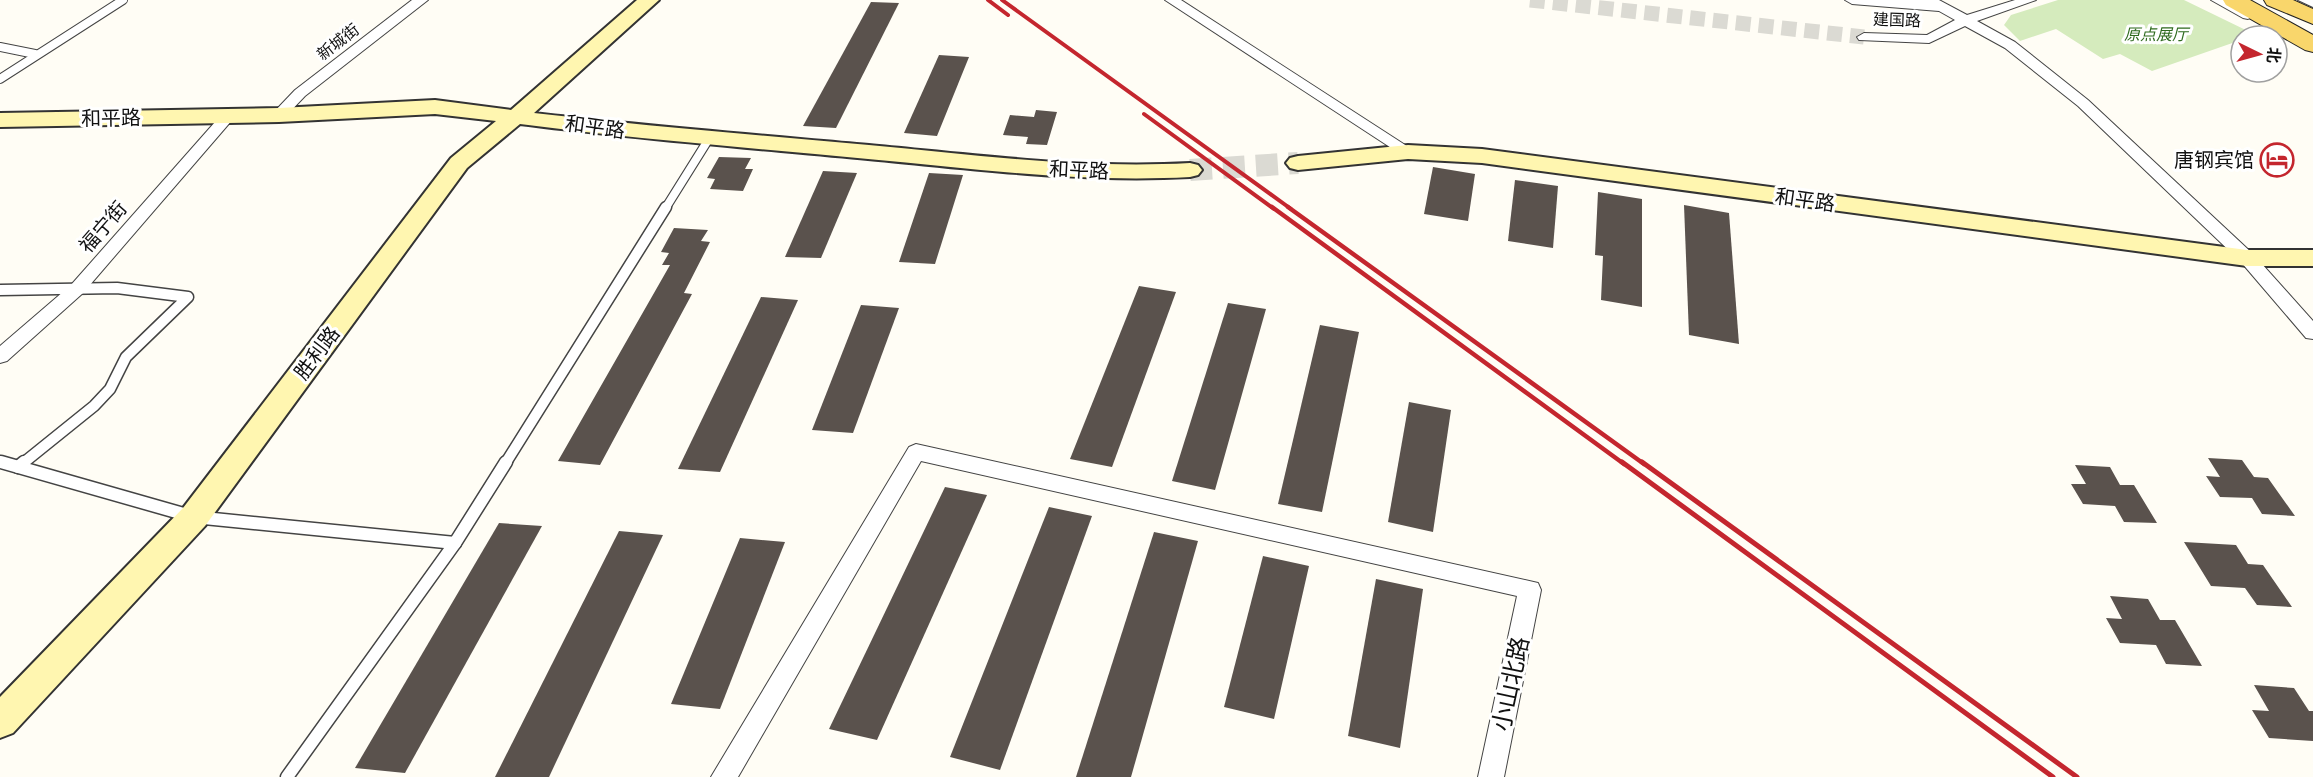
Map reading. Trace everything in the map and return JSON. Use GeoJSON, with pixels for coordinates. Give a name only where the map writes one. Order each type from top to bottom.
{"type":"FeatureCollection","features":[{"type":"Feature","properties":{"kind":"main road"},"geometry":{"type":"LineString","coordinates":[[2234,0],[2313,46]]}},
{"type":"Feature","properties":{"kind":"main road"},"geometry":{"type":"LineString","coordinates":[[2241,0],[2313,33]]}},
{"type":"Feature","properties":{"kind":"main road"},"geometry":{"type":"LineString","coordinates":[[2275,0],[2313,17]]}},
{"type":"Feature","properties":{"kind":"main road"},"geometry":{"type":"LineString","coordinates":[[2284,0],[2313,10]]}},
{"type":"Feature","properties":{"kind":"street","name":"新城街"},"geometry":{"type":"LineString","coordinates":[[279,115],[300,93],[421,0]]}},
{"type":"Feature","properties":{"kind":"street","name":"胜利路"},"geometry":{"type":"LineString","coordinates":[[0,722],[194,517],[459,163],[517,116],[649,0]]}},
{"type":"Feature","properties":{"kind":"street"},"geometry":{"type":"LineString","coordinates":[[1172,0],[1408,152]]}},
{"type":"Feature","properties":{"kind":"street"},"geometry":{"type":"LineString","coordinates":[[1852,0],[1934,4],[2010,45],[2083,103],[2247,258],[2313,333]]}},
{"type":"Feature","properties":{"kind":"street","name":"建国路"},"geometry":{"type":"LineString","coordinates":[[1864,37],[1929,39],[1964,21],[2029,0]]}},
{"type":"Feature","properties":{"kind":"street"},"geometry":{"type":"LineString","coordinates":[[2218,0],[2313,46]]}},
{"type":"Feature","properties":{"kind":"street"},"geometry":{"type":"LineString","coordinates":[[2305,0],[2313,3]]}},
{"type":"Feature","properties":{"kind":"street","name":"和平路"},"geometry":{"type":"LineString","coordinates":[[0,120],[279,115],[435,107],[635,132],[710,136],[1049,169],[1135,172],[1190,170]]}},
{"type":"Feature","properties":{"kind":"street","name":"福宁街"},"geometry":{"type":"LineString","coordinates":[[0,356],[77,289],[228,116]]}},
{"type":"Feature","properties":{"kind":"street","name":"和平路"},"geometry":{"type":"LineString","coordinates":[[1298,163],[1408,152],[1482,156],[2247,258],[2313,258]]}},
{"type":"Feature","properties":{"kind":"street","name":"小山北路"},"geometry":{"type":"LineString","coordinates":[[724,777],[916,452],[1530,590],[1491,777]]}},
{"type":"Feature","properties":{"kind":"lane"},"geometry":{"type":"LineString","coordinates":[[0,79],[35,54],[123,0]]}},
{"type":"Feature","properties":{"kind":"lane"},"geometry":{"type":"LineString","coordinates":[[0,47],[35,54]]}},
{"type":"Feature","properties":{"kind":"lane"},"geometry":{"type":"LineString","coordinates":[[287,777],[454,543],[710,136]]}},
{"type":"Feature","properties":{"kind":"lane"},"geometry":{"type":"LineString","coordinates":[[0,290],[117,288],[188,297],[126,357],[110,389],[94,406],[18,467]]}},
{"type":"Feature","properties":{"kind":"lane"},"geometry":{"type":"LineString","coordinates":[[0,462],[194,517],[454,543]]}},
{"type":"Feature","properties":{"kind":"green space","name":"原点展厅"},"geometry":{"type":"Polygon","coordinates":[[[2058,0],[2184,0],[2233,24],[2229,24],[2229,44],[2152,71],[2120,54],[2103,59],[2056,29],[2020,41],[2004,25],[2011,15],[2058,0]]]}},
{"type":"Feature","properties":{"kind":"building"},"geometry":{"type":"Polygon","coordinates":[[[871,2],[899,3],[836,128],[803,126],[871,2]]]}},
{"type":"Feature","properties":{"kind":"building"},"geometry":{"type":"Polygon","coordinates":[[[939,55],[969,57],[937,136],[904,133],[939,55]]]}},
{"type":"Feature","properties":{"kind":"building"},"geometry":{"type":"Polygon","coordinates":[[[1036,110],[1057,112],[1047,145],[1026,144],[1028,137],[1003,135],[1010,115],[1034,117],[1036,110]]]}},
{"type":"Feature","properties":{"kind":"building"},"geometry":{"type":"Polygon","coordinates":[[[719,157],[751,158],[745,169],[753,169],[743,191],[710,189],[715,179],[707,178],[719,157]]]}},
{"type":"Feature","properties":{"kind":"building"},"geometry":{"type":"Polygon","coordinates":[[[1433,167],[1475,174],[1468,221],[1424,214],[1433,167]]]}},
{"type":"Feature","properties":{"kind":"building"},"geometry":{"type":"Polygon","coordinates":[[[823,171],[857,173],[821,258],[785,257],[823,171]]]}},
{"type":"Feature","properties":{"kind":"building"},"geometry":{"type":"Polygon","coordinates":[[[929,173],[963,175],[935,264],[899,262],[929,173]]]}},
{"type":"Feature","properties":{"kind":"building"},"geometry":{"type":"Polygon","coordinates":[[[1515,180],[1558,186],[1553,248],[1508,241],[1515,180]]]}},
{"type":"Feature","properties":{"kind":"building"},"geometry":{"type":"Polygon","coordinates":[[[1598,192],[1642,199],[1642,307],[1601,300],[1603,256],[1595,255],[1598,192]]]}},
{"type":"Feature","properties":{"kind":"building"},"geometry":{"type":"Polygon","coordinates":[[[1684,205],[1729,213],[1739,344],[1689,335],[1684,205]]]}},
{"type":"Feature","properties":{"kind":"building"},"geometry":{"type":"Polygon","coordinates":[[[674,228],[708,230],[701,241],[710,242],[684,293],[692,294],[600,465],[558,461],[670,265],[662,265],[669,253],[661,252],[674,228]]]}},
{"type":"Feature","properties":{"kind":"building"},"geometry":{"type":"Polygon","coordinates":[[[1139,286],[1176,292],[1112,467],[1070,459],[1139,286]]]}},
{"type":"Feature","properties":{"kind":"building"},"geometry":{"type":"Polygon","coordinates":[[[761,297],[798,300],[720,472],[678,469],[761,297]]]}},
{"type":"Feature","properties":{"kind":"building"},"geometry":{"type":"Polygon","coordinates":[[[1228,303],[1266,309],[1215,490],[1172,481],[1228,303]]]}},
{"type":"Feature","properties":{"kind":"building"},"geometry":{"type":"Polygon","coordinates":[[[861,305],[899,308],[853,433],[812,430],[861,305]]]}},
{"type":"Feature","properties":{"kind":"building"},"geometry":{"type":"Polygon","coordinates":[[[1320,325],[1359,332],[1322,512],[1278,504],[1320,325]]]}},
{"type":"Feature","properties":{"kind":"building"},"geometry":{"type":"Polygon","coordinates":[[[1409,402],[1451,410],[1433,532],[1388,522],[1409,402]]]}},
{"type":"Feature","properties":{"kind":"building"},"geometry":{"type":"Polygon","coordinates":[[[2208,458],[2242,460],[2254,477],[2268,478],[2295,516],[2262,514],[2252,498],[2220,497],[2206,476],[2220,477],[2208,458]]]}},
{"type":"Feature","properties":{"kind":"building"},"geometry":{"type":"Polygon","coordinates":[[[2075,465],[2110,467],[2120,485],[2134,485],[2157,523],[2124,522],[2115,506],[2083,504],[2071,484],[2086,484],[2075,465]]]}},
{"type":"Feature","properties":{"kind":"building"},"geometry":{"type":"Polygon","coordinates":[[[945,487],[987,495],[877,740],[829,729],[945,487]]]}},
{"type":"Feature","properties":{"kind":"building"},"geometry":{"type":"Polygon","coordinates":[[[1049,507],[1092,516],[1000,770],[950,757],[1049,507]]]}},
{"type":"Feature","properties":{"kind":"building"},"geometry":{"type":"Polygon","coordinates":[[[499,523],[542,526],[405,773],[355,768],[499,523]]]}},
{"type":"Feature","properties":{"kind":"building"},"geometry":{"type":"Polygon","coordinates":[[[619,531],[663,535],[549,777],[495,777],[619,531]]]}},
{"type":"Feature","properties":{"kind":"building"},"geometry":{"type":"Polygon","coordinates":[[[1154,532],[1198,541],[1131,777],[1076,777],[1154,532]]]}},
{"type":"Feature","properties":{"kind":"building"},"geometry":{"type":"Polygon","coordinates":[[[740,538],[785,542],[720,709],[671,704],[740,538]]]}},
{"type":"Feature","properties":{"kind":"building"},"geometry":{"type":"Polygon","coordinates":[[[2184,542],[2236,545],[2248,564],[2263,565],[2292,607],[2257,605],[2245,588],[2211,586],[2184,542]]]}},
{"type":"Feature","properties":{"kind":"building"},"geometry":{"type":"Polygon","coordinates":[[[1263,556],[1309,566],[1274,719],[1224,707],[1263,556]]]}},
{"type":"Feature","properties":{"kind":"building"},"geometry":{"type":"Polygon","coordinates":[[[1376,579],[1423,589],[1400,748],[1348,736],[1376,579]]]}},
{"type":"Feature","properties":{"kind":"building"},"geometry":{"type":"Polygon","coordinates":[[[2110,596],[2148,599],[2160,620],[2175,620],[2202,666],[2166,664],[2156,645],[2120,643],[2106,618],[2122,619],[2110,596]]]}},
{"type":"Feature","properties":{"kind":"building"},"geometry":{"type":"Polygon","coordinates":[[[2254,685],[2294,688],[2309,711],[2313,711],[2313,741],[2269,738],[2252,710],[2269,711],[2254,685]]]}},
{"type":"Feature","properties":{"kind":"tunnel"},"geometry":{"type":"LineString","coordinates":[[1530,0],[1864,37]]}},
{"type":"Feature","properties":{"kind":"tunnel"},"geometry":{"type":"LineString","coordinates":[[1190,170],[1298,163]]}},
{"type":"Feature","properties":{"kind":"railway"},"geometry":{"type":"LineString","coordinates":[[988,0],[1008,15]]}},
{"type":"Feature","properties":{"kind":"railway"},"geometry":{"type":"LineString","coordinates":[[1002,0],[1291,209]]}},
{"type":"Feature","properties":{"kind":"railway"},"geometry":{"type":"LineString","coordinates":[[1144,114],[1274,209]]}},
{"type":"Feature","properties":{"kind":"railway"},"geometry":{"type":"LineString","coordinates":[[1272,207],[1624,464]]}},
{"type":"Feature","properties":{"kind":"railway"},"geometry":{"type":"LineString","coordinates":[[1288,207],[1644,464]]}},
{"type":"Feature","properties":{"kind":"railway"},"geometry":{"type":"LineString","coordinates":[[1622,462],[2053,777]]}},
{"type":"Feature","properties":{"kind":"railway"},"geometry":{"type":"LineString","coordinates":[[1642,462],[2077,777]]}},
{"type":"Feature","properties":{"kind":"place","name":"唐钢宾馆"},"geometry":{"type":"Point","coordinates":[2277,160]}}]}
